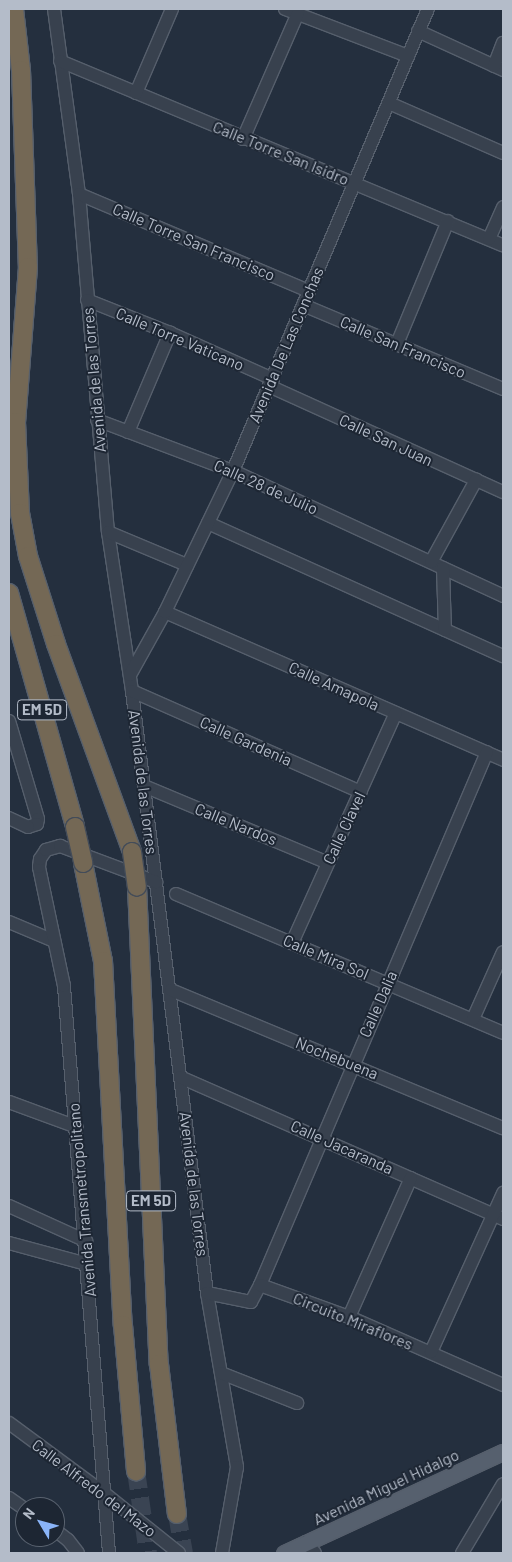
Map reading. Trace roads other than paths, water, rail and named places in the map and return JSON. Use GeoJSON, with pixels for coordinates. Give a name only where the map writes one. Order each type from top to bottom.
{"type":"FeatureCollection","features":[{"type":"Feature","properties":{"kind":"highway","name":"EM 5D"},"geometry":{"type":"LineString","coordinates":[[14,9],[21,70],[28,267],[16,422],[20,512],[28,556],[56,644],[132,852],[137,888],[159,1364],[177,1514]]}},
{"type":"Feature","properties":{"kind":"highway","name":"EM 5D"},"geometry":{"type":"LineString","coordinates":[[9,593],[75,827],[103,961],[122,1325],[136,1471]]}},
{"type":"Feature","properties":{"kind":"main road","name":"Avenida Miguel Hidalgo"},"geometry":{"type":"LineString","coordinates":[[284,1553],[310,1548],[502,1449]]}},
{"type":"Feature","properties":{"kind":"street"},"geometry":{"type":"LineString","coordinates":[[136,93],[172,9]]}},
{"type":"Feature","properties":{"kind":"street"},"geometry":{"type":"LineString","coordinates":[[285,9],[408,56]]}},
{"type":"Feature","properties":{"kind":"street","name":"Avenida De Las Conchas"},"geometry":{"type":"LineString","coordinates":[[130,675],[165,612],[233,470],[428,9]]}},
{"type":"Feature","properties":{"kind":"street","name":"Avenida de las Torres"},"geometry":{"type":"LineString","coordinates":[[55,11],[60,61],[79,194],[108,532],[130,675],[207,1294],[237,1467],[222,1553]]}},
{"type":"Feature","properties":{"kind":"street"},"geometry":{"type":"LineString","coordinates":[[243,139],[298,13]]}},
{"type":"Feature","properties":{"kind":"street"},"geometry":{"type":"LineString","coordinates":[[418,31],[498,68],[503,43]]}},
{"type":"Feature","properties":{"kind":"street","name":"Calle Torre San Isidro"},"geometry":{"type":"LineString","coordinates":[[60,61],[243,139],[356,183],[503,244]]}},
{"type":"Feature","properties":{"kind":"street"},"geometry":{"type":"LineString","coordinates":[[389,103],[503,153]]}},
{"type":"Feature","properties":{"kind":"street","name":"Calle Torre San Francisco"},"geometry":{"type":"LineString","coordinates":[[79,194],[309,291]]}},
{"type":"Feature","properties":{"kind":"street"},"geometry":{"type":"LineString","coordinates":[[489,239],[503,207]]}},
{"type":"Feature","properties":{"kind":"street"},"geometry":{"type":"LineString","coordinates":[[397,344],[448,221]]}},
{"type":"Feature","properties":{"kind":"street","name":"Calle Torre Vaticano"},"geometry":{"type":"LineString","coordinates":[[87,300],[170,333],[271,383]]}},
{"type":"Feature","properties":{"kind":"street","name":"Calle San Francisco"},"geometry":{"type":"LineString","coordinates":[[303,305],[503,390]]}},
{"type":"Feature","properties":{"kind":"street"},"geometry":{"type":"LineString","coordinates":[[128,432],[170,333]]}},
{"type":"Feature","properties":{"kind":"street","name":"Calle San Juan"},"geometry":{"type":"LineString","coordinates":[[271,383],[503,492]]}},
{"type":"Feature","properties":{"kind":"street","name":"Calle 28 de Julio"},"geometry":{"type":"LineString","coordinates":[[97,420],[233,470],[503,596]]}},
{"type":"Feature","properties":{"kind":"street"},"geometry":{"type":"LineString","coordinates":[[431,562],[476,480]]}},
{"type":"Feature","properties":{"kind":"street"},"geometry":{"type":"LineString","coordinates":[[208,523],[503,656]]}},
{"type":"Feature","properties":{"kind":"street"},"geometry":{"type":"LineString","coordinates":[[108,532],[187,564]]}},
{"type":"Feature","properties":{"kind":"street"},"geometry":{"type":"LineString","coordinates":[[443,568],[445,630]]}},
{"type":"Feature","properties":{"kind":"street","name":"Calle Amapola"},"geometry":{"type":"LineString","coordinates":[[165,612],[503,760]]}},
{"type":"Feature","properties":{"kind":"street","name":"Calle Gardenia"},"geometry":{"type":"LineString","coordinates":[[132,691],[361,792]]}},
{"type":"Feature","properties":{"kind":"street","name":"Calle Clavel"},"geometry":{"type":"LineString","coordinates":[[292,943],[396,713]]}},
{"type":"Feature","properties":{"kind":"street"},"geometry":{"type":"LineString","coordinates":[[9,721],[38,814],[37,824],[28,827],[9,818]]}},
{"type":"Feature","properties":{"kind":"street","name":"Calle Dalia"},"geometry":{"type":"LineString","coordinates":[[260,1285],[352,1064],[487,752]]}},
{"type":"Feature","properties":{"kind":"street","name":"Calle Nardos"},"geometry":{"type":"LineString","coordinates":[[144,786],[328,863]]}},
{"type":"Feature","properties":{"kind":"street","name":"Avenida Transmetropolitano"},"geometry":{"type":"LineString","coordinates":[[109,1553],[77,1127],[64,986],[39,867],[46,850],[60,846],[156,882]]}},
{"type":"Feature","properties":{"kind":"street","name":"Calle Mira Sol"},"geometry":{"type":"LineString","coordinates":[[176,894],[503,1032]]}},
{"type":"Feature","properties":{"kind":"street"},"geometry":{"type":"LineString","coordinates":[[9,924],[54,941]]}},
{"type":"Feature","properties":{"kind":"street"},"geometry":{"type":"LineString","coordinates":[[473,1019],[503,952]]}},
{"type":"Feature","properties":{"kind":"street","name":"Nochebuena"},"geometry":{"type":"LineString","coordinates":[[170,990],[503,1128]]}},
{"type":"Feature","properties":{"kind":"street","name":"Calle Jacaranda"},"geometry":{"type":"LineString","coordinates":[[180,1077],[322,1137],[498,1217]]}},
{"type":"Feature","properties":{"kind":"street"},"geometry":{"type":"LineString","coordinates":[[9,1102],[77,1127]]}},
{"type":"Feature","properties":{"kind":"street"},"geometry":{"type":"LineString","coordinates":[[349,1316],[412,1178]]}},
{"type":"Feature","properties":{"kind":"street"},"geometry":{"type":"LineString","coordinates":[[431,1352],[498,1217],[503,1193]]}},
{"type":"Feature","properties":{"kind":"street"},"geometry":{"type":"LineString","coordinates":[[9,1206],[86,1241]]}},
{"type":"Feature","properties":{"kind":"street"},"geometry":{"type":"LineString","coordinates":[[9,1243],[87,1264]]}},
{"type":"Feature","properties":{"kind":"street"},"geometry":{"type":"LineString","coordinates":[[207,1294],[250,1302],[260,1285]]}},
{"type":"Feature","properties":{"kind":"street","name":"Circuito Miraflores"},"geometry":{"type":"LineString","coordinates":[[260,1285],[349,1316],[503,1385]]}},
{"type":"Feature","properties":{"kind":"street"},"geometry":{"type":"LineString","coordinates":[[220,1373],[297,1403]]}},
{"type":"Feature","properties":{"kind":"street","name":"Calle Alfredo del Mazo"},"geometry":{"type":"LineString","coordinates":[[9,1423],[104,1493],[179,1553]]}},
{"type":"Feature","properties":{"kind":"street"},"geometry":{"type":"LineString","coordinates":[[462,1553],[499,1500],[503,1484]]}},
{"type":"Feature","properties":{"kind":"street"},"geometry":{"type":"LineString","coordinates":[[65,1538],[78,1553]]}},
{"type":"Feature","properties":{"kind":"tunnel"},"geometry":{"type":"LineString","coordinates":[[136,1471],[148,1553]]}},
{"type":"Feature","properties":{"kind":"tunnel"},"geometry":{"type":"LineString","coordinates":[[177,1514],[184,1553]]}}]}
